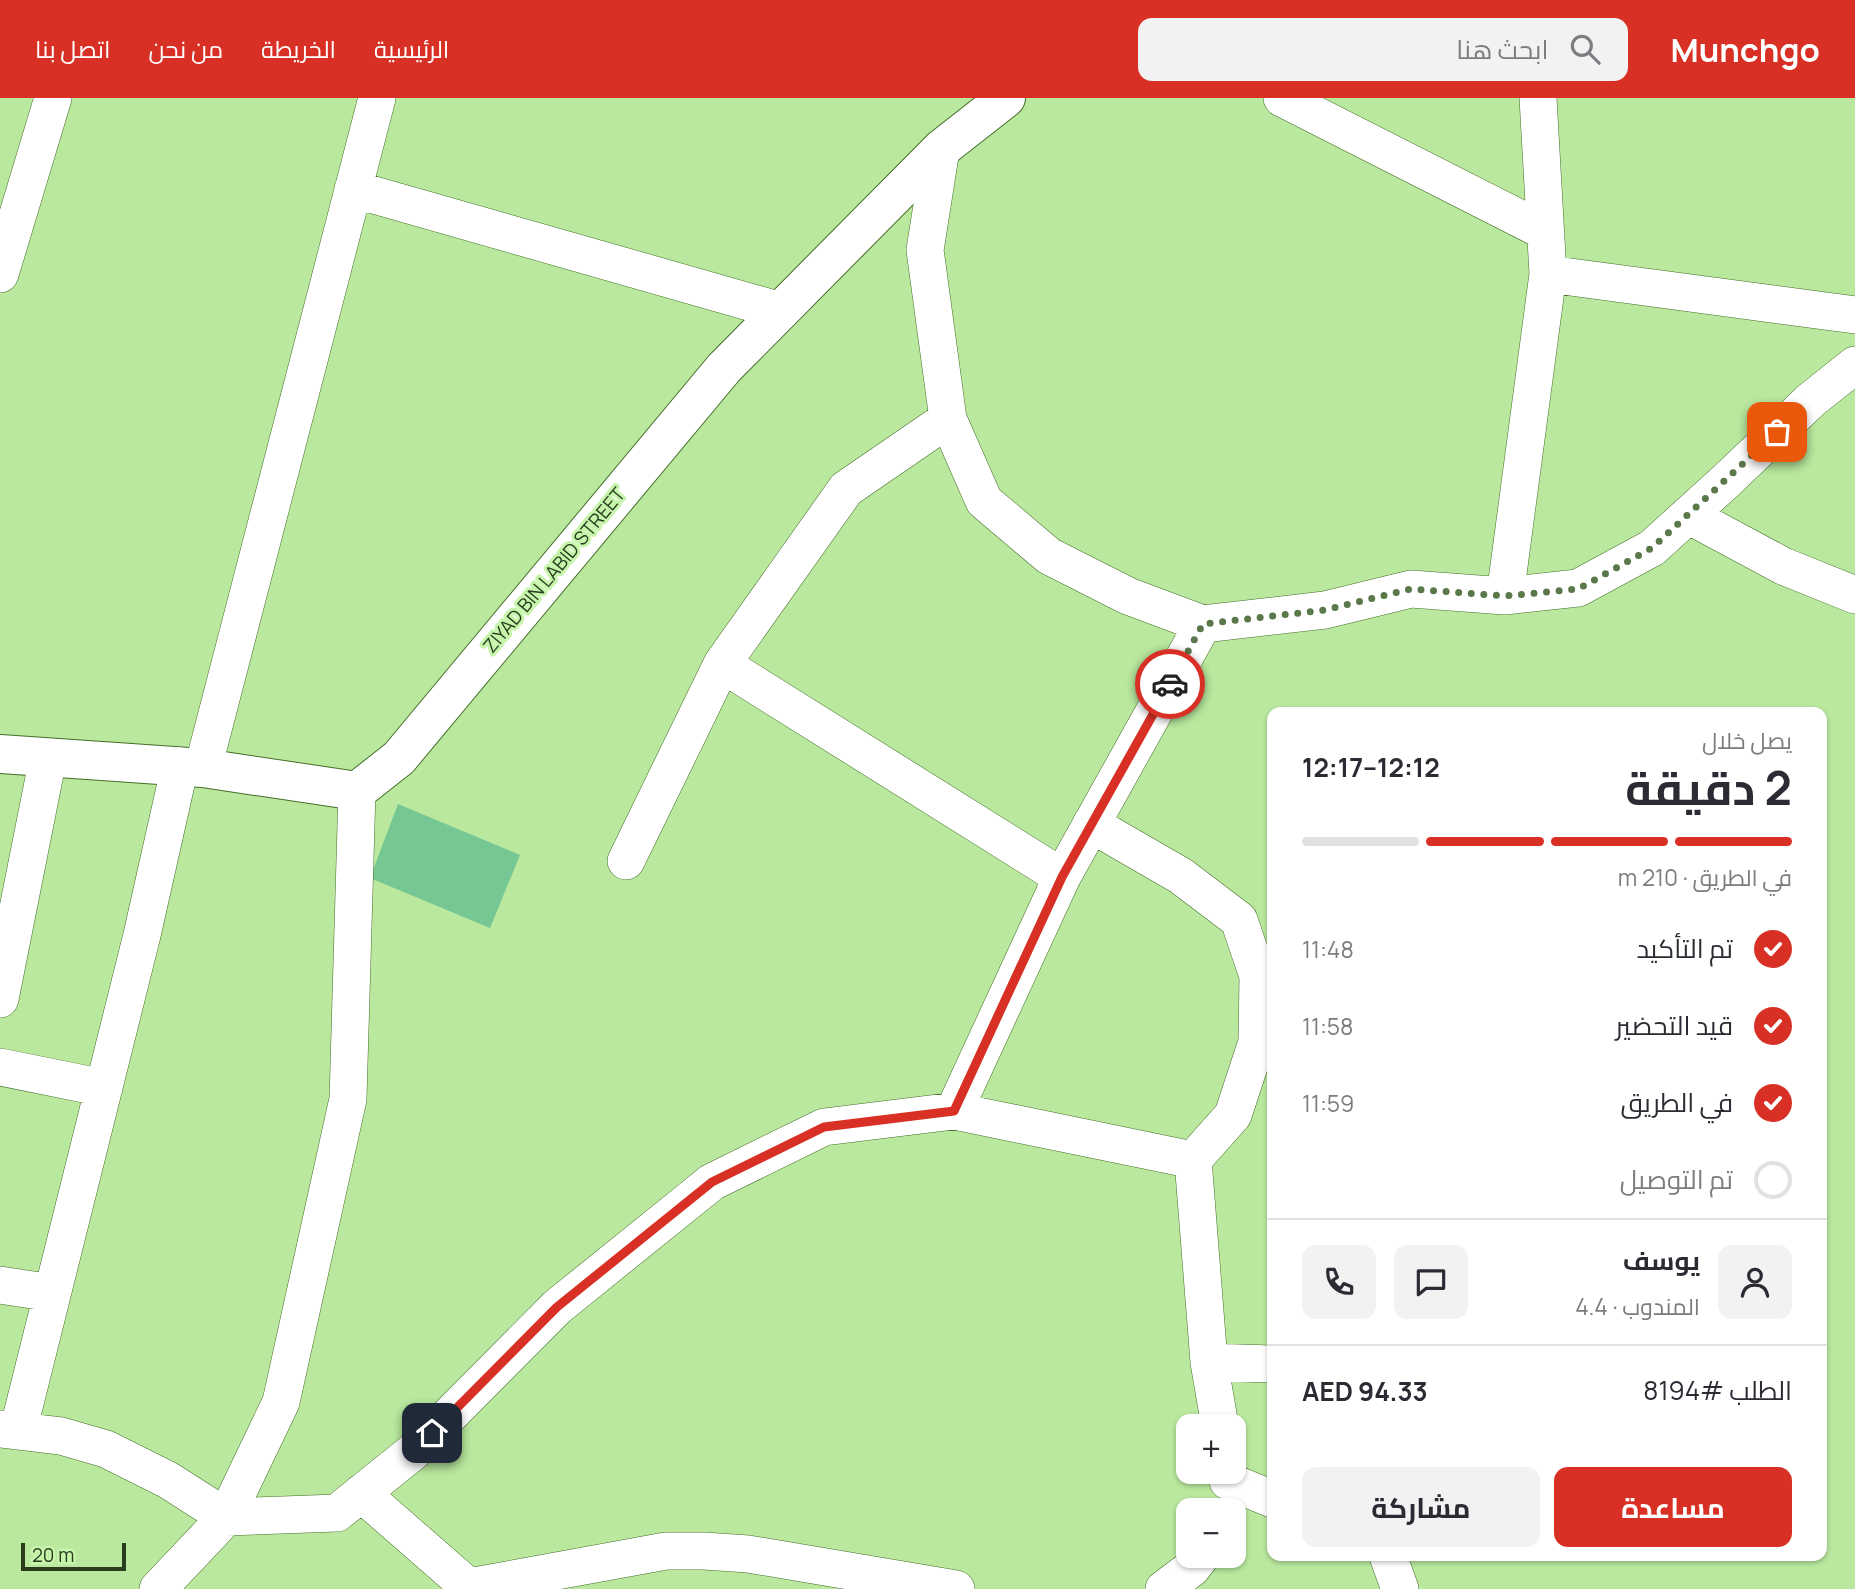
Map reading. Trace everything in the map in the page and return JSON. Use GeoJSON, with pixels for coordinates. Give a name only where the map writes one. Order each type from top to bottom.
{"type":"FeatureCollection","features":[{"type":"Feature","properties":{"kind":"main road","name":"ZIYAD BIN LABID STREET"},"geometry":{"type":"LineString","coordinates":[[357,791],[399,758],[724,368],[941,149],[1006,98]]}},
{"type":"Feature","properties":{"kind":"main road"},"geometry":{"type":"LineString","coordinates":[[0,754],[192,767],[357,791]]}},
{"type":"Feature","properties":{"kind":"street"},"geometry":{"type":"LineString","coordinates":[[0,274],[53,98]]}},
{"type":"Feature","properties":{"kind":"street"},"geometry":{"type":"LineString","coordinates":[[377,98],[192,767],[142,935],[52,1293],[9,1430],[61,1436],[106,1450],[168,1480],[226,1517],[337,1513],[414,1451],[557,1307],[712,1182],[824,1127],[954,1111],[1193,1160]]}},
{"type":"Feature","properties":{"kind":"street"},"geometry":{"type":"LineString","coordinates":[[1282,98],[1546,232]]}},
{"type":"Feature","properties":{"kind":"street"},"geometry":{"type":"LineString","coordinates":[[1505,596],[1548,274],[1538,98]]}},
{"type":"Feature","properties":{"kind":"street"},"geometry":{"type":"LineString","coordinates":[[941,149],[925,250],[948,419],[984,501],[1049,556],[1128,596],[1203,624],[1325,610],[1411,589],[1505,596],[1578,589],[1652,548],[1811,400],[1855,365]]}},
{"type":"Feature","properties":{"kind":"street"},"geometry":{"type":"LineString","coordinates":[[353,189],[780,311]]}},
{"type":"Feature","properties":{"kind":"street"},"geometry":{"type":"LineString","coordinates":[[1548,274],[1855,315]]}},
{"type":"Feature","properties":{"kind":"street"},"geometry":{"type":"LineString","coordinates":[[626,861],[722,664],[846,489],[948,419]]}},
{"type":"Feature","properties":{"kind":"street"},"geometry":{"type":"LineString","coordinates":[[1688,515],[1783,566],[1855,595]]}},
{"type":"Feature","properties":{"kind":"street"},"geometry":{"type":"LineString","coordinates":[[954,1111],[1062,877],[1203,624]]}},
{"type":"Feature","properties":{"kind":"street"},"geometry":{"type":"LineString","coordinates":[[722,664],[1062,877]]}},
{"type":"Feature","properties":{"kind":"street"},"geometry":{"type":"LineString","coordinates":[[0,999],[48,758]]}},
{"type":"Feature","properties":{"kind":"street"},"geometry":{"type":"LineString","coordinates":[[158,1589],[226,1517],[281,1402],[348,1099],[357,791]]}},
{"type":"Feature","properties":{"kind":"street"},"geometry":{"type":"LineString","coordinates":[[1091,824],[1181,876],[1239,920],[1258,976],[1258,1042],[1233,1115],[1193,1160],[1209,1362],[1218,1414]]}},
{"type":"Feature","properties":{"kind":"street"},"geometry":{"type":"LineString","coordinates":[[0,1067],[104,1088]]}},
{"type":"Feature","properties":{"kind":"street"},"geometry":{"type":"LineString","coordinates":[[0,1285],[52,1293]]}},
{"type":"Feature","properties":{"kind":"street"},"geometry":{"type":"LineString","coordinates":[[1209,1362],[1267,1364]]}},
{"type":"Feature","properties":{"kind":"street"},"geometry":{"type":"LineString","coordinates":[[1225,1488],[1267,1498]]}},
{"type":"Feature","properties":{"kind":"street"},"geometry":{"type":"LineString","coordinates":[[361,1493],[470,1588],[666,1551],[704,1550],[748,1554],[956,1589]]}},
{"type":"Feature","properties":{"kind":"street"},"geometry":{"type":"LineString","coordinates":[[1390,1561],[1400,1589]]}},
{"type":"Feature","properties":{"kind":"street"},"geometry":{"type":"LineString","coordinates":[[1164,1589],[1192,1568]]}},
{"type":"Feature","properties":{"kind":"building"},"geometry":{"type":"Polygon","coordinates":[[[398,804],[520,855],[490,928],[370,878],[398,804]]]}},
{"type":"Feature","properties":{"kind":"way so far"},"geometry":{"type":"LineString","coordinates":[[1170,684],[1203,624],[1325,610],[1411,589],[1505,596],[1578,589],[1652,548],[1777,432]]}},
{"type":"Feature","properties":{"kind":"route"},"geometry":{"type":"LineString","coordinates":[[432,1433],[557,1307],[712,1182],[824,1127],[954,1111],[1062,877],[1170,684]]}}]}
